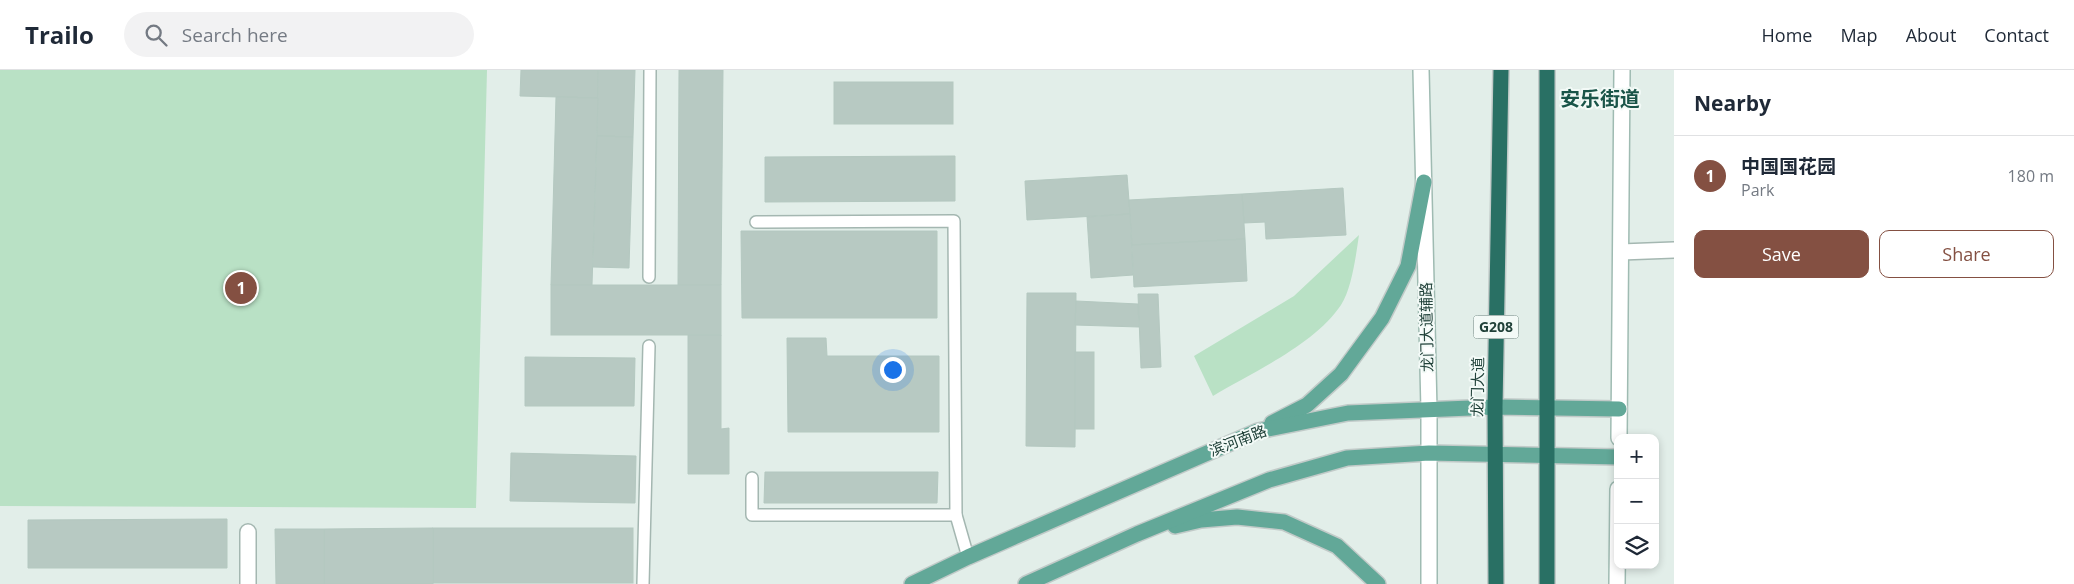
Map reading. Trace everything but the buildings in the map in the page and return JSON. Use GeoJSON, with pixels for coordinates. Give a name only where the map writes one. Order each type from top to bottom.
{"type":"FeatureCollection","features":[{"type":"Feature","properties":{"kind":"highway","name":"龙门大道"},"geometry":{"type":"LineString","coordinates":[[1496,584],[1495,407],[1501,70]]}},
{"type":"Feature","properties":{"kind":"highway"},"geometry":{"type":"LineString","coordinates":[[1547,70],[1547,584]]}},
{"type":"Feature","properties":{"kind":"main road","name":"龙门大道辅路"},"geometry":{"type":"LineString","coordinates":[[1421,70],[1429,410],[1429,584]]}},
{"type":"Feature","properties":{"kind":"main road"},"geometry":{"type":"LineString","coordinates":[[1619,434],[1622,70]]}},
{"type":"Feature","properties":{"kind":"main road"},"geometry":{"type":"LineString","coordinates":[[1258,431],[1307,405],[1341,374],[1382,318],[1408,266],[1424,182]]}},
{"type":"Feature","properties":{"kind":"main road"},"geometry":{"type":"LineString","coordinates":[[1621,252],[1674,250]]}},
{"type":"Feature","properties":{"kind":"main road","name":"滨河南路"},"geometry":{"type":"LineString","coordinates":[[912,584],[968,557],[1258,431],[1348,413],[1495,407],[1620,409]]}},
{"type":"Feature","properties":{"kind":"main road"},"geometry":{"type":"LineString","coordinates":[[1026,584],[1136,534],[1269,480],[1347,458],[1429,453],[1614,458]]}},
{"type":"Feature","properties":{"kind":"main road"},"geometry":{"type":"LineString","coordinates":[[1136,534],[1201,520],[1237,517],[1284,522],[1337,546],[1378,584]]}},
{"type":"Feature","properties":{"kind":"main road"},"geometry":{"type":"LineString","coordinates":[[1617,584],[1618,524]]}},
{"type":"Feature","properties":{"kind":"main road"},"geometry":{"type":"LineString","coordinates":[[248,532],[248,584]]}},
{"type":"Feature","properties":{"kind":"lane"},"geometry":{"type":"LineString","coordinates":[[649,277],[650,70]]}},
{"type":"Feature","properties":{"kind":"lane"},"geometry":{"type":"LineString","coordinates":[[756,222],[954,221],[956,515],[968,557]]}},
{"type":"Feature","properties":{"kind":"lane"},"geometry":{"type":"LineString","coordinates":[[643,584],[649,346]]}},
{"type":"Feature","properties":{"kind":"lane"},"geometry":{"type":"LineString","coordinates":[[752,478],[752,515],[956,515]]}},
{"type":"Feature","properties":{"kind":"green space"},"geometry":{"type":"Polygon","coordinates":[[[0,70],[487,70],[476,508],[0,506],[0,70]]]}},
{"type":"Feature","properties":{"kind":"green space"},"geometry":{"type":"Polygon","coordinates":[[[1359,235],[1348,290],[1341,305],[1329,319],[1299,345],[1213,396],[1194,356],[1294,296],[1359,235]]]}},
{"type":"Feature","properties":{"kind":"place","name":"中国国花园"},"geometry":{"type":"Point","coordinates":[241,288]}},
{"type":"Feature","properties":{"kind":"district","name":"安乐街道"},"geometry":{"type":"Point","coordinates":[1600,99]}}]}
